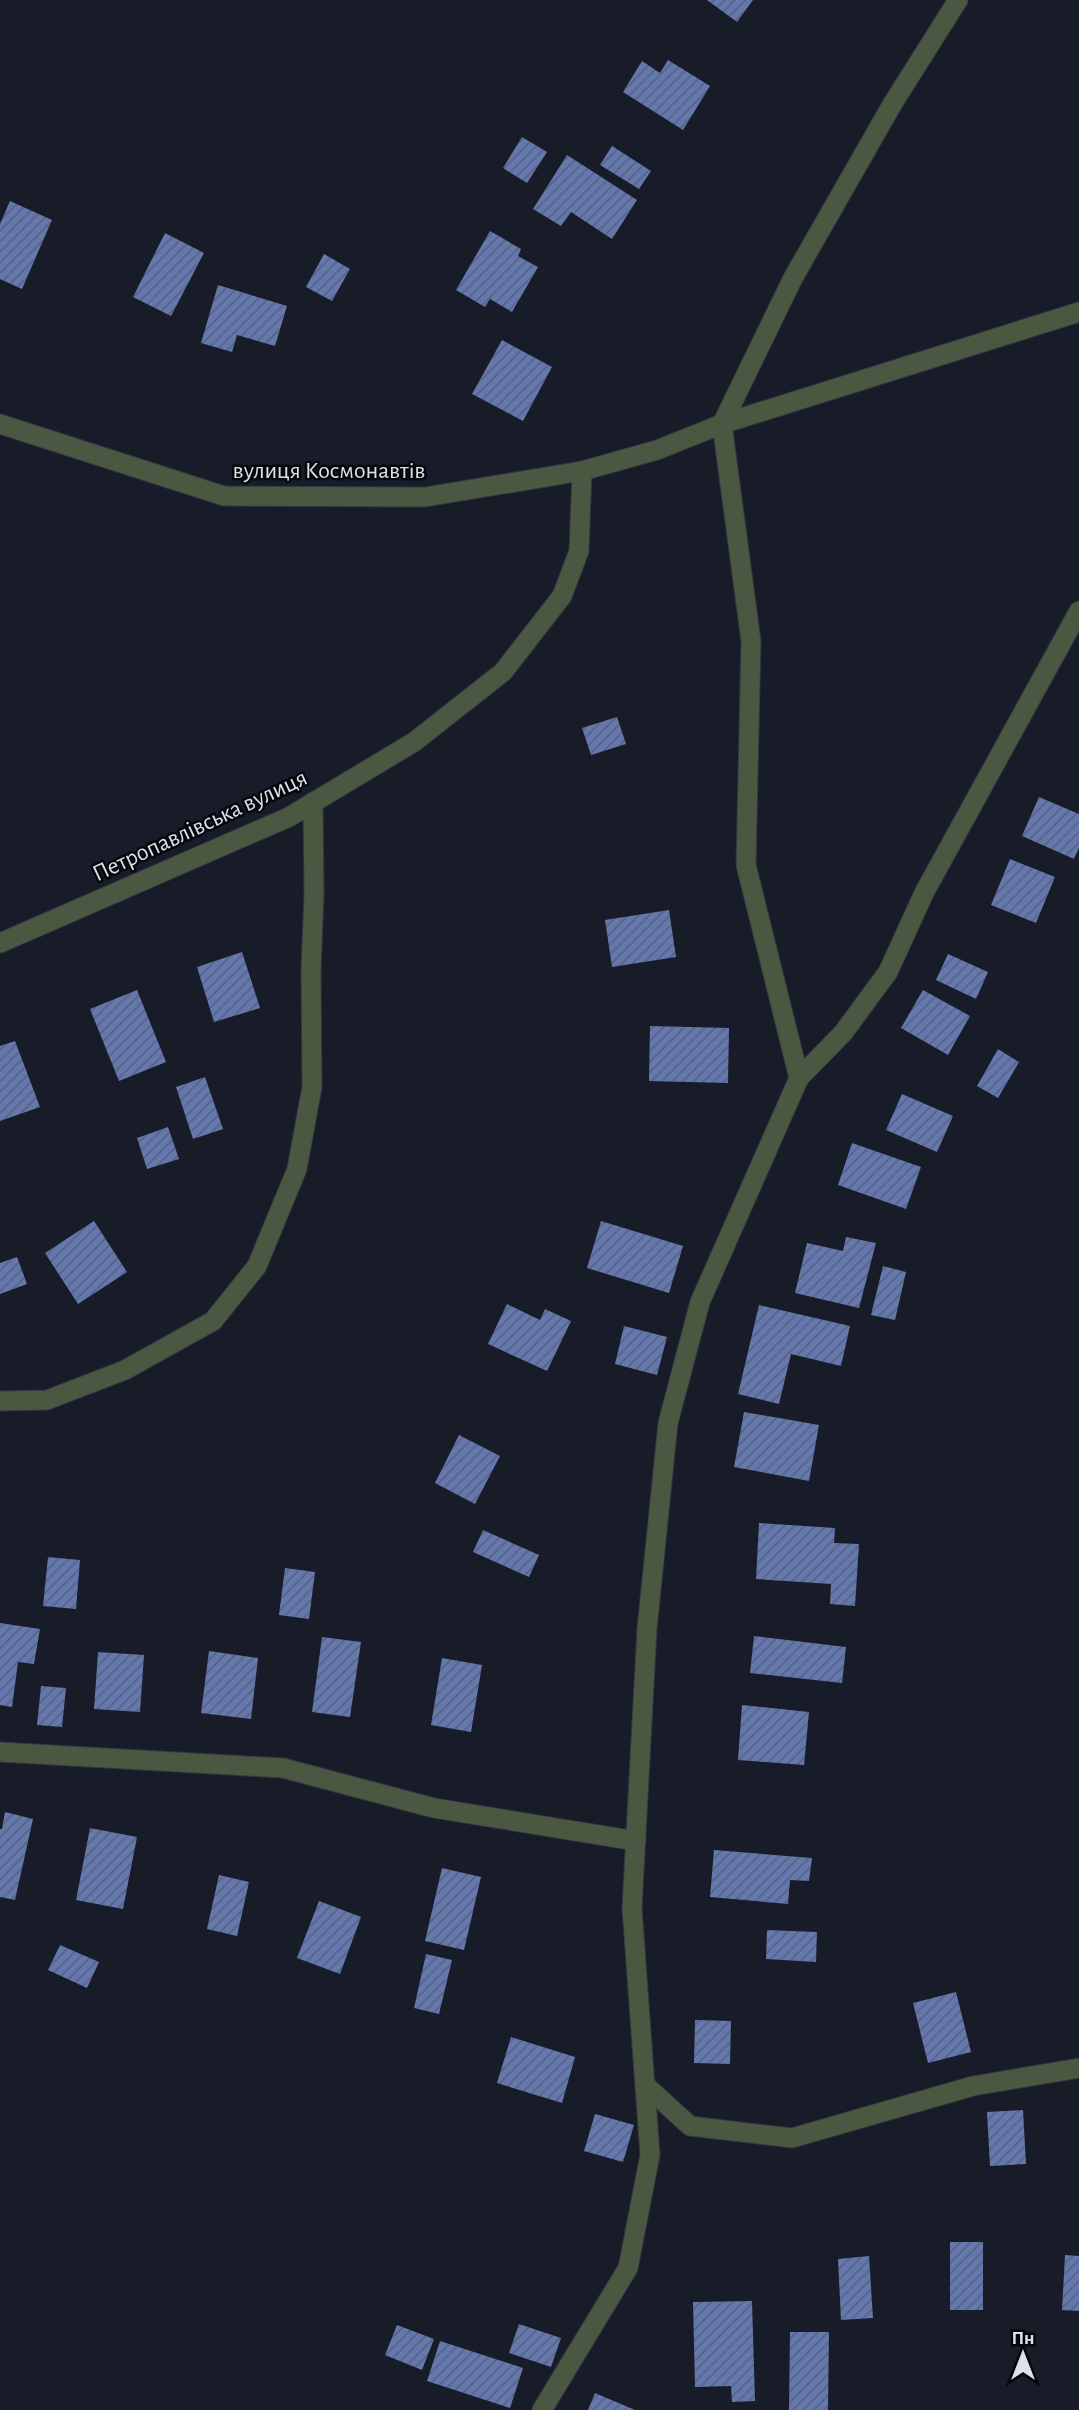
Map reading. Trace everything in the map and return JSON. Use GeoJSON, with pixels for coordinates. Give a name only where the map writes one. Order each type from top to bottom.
{"type":"FeatureCollection","features":[{"type":"Feature","properties":{"kind":"street"},"geometry":{"type":"LineString","coordinates":[[799,1078],[746,865],[751,641],[722,424],[793,278],[893,103],[958,0]]}},
{"type":"Feature","properties":{"kind":"street","name":"вулиця Космонавтів"},"geometry":{"type":"LineString","coordinates":[[0,424],[224,496],[425,498],[582,471],[657,450],[722,424],[1079,312]]}},
{"type":"Feature","properties":{"kind":"street","name":"Петропавлівська вулиця"},"geometry":{"type":"LineString","coordinates":[[0,943],[289,817],[414,741],[503,672],[562,596],[579,551],[582,471]]}},
{"type":"Feature","properties":{"kind":"street"},"geometry":{"type":"LineString","coordinates":[[542,2410],[628,2268],[650,2155],[632,1908],[647,1629],[668,1423],[700,1302],[799,1078],[843,1033],[888,972],[924,893],[1079,611]]}},
{"type":"Feature","properties":{"kind":"street"},"geometry":{"type":"LineString","coordinates":[[0,1401],[47,1400],[125,1370],[213,1321],[257,1266],[298,1169],[312,1087],[313,802]]}},
{"type":"Feature","properties":{"kind":"street"},"geometry":{"type":"LineString","coordinates":[[0,1752],[282,1768],[434,1808],[636,1841]]}},
{"type":"Feature","properties":{"kind":"street"},"geometry":{"type":"LineString","coordinates":[[645,2085],[690,2126],[792,2138],[973,2085],[1079,2068]]}},
{"type":"Feature","properties":{"kind":"building"},"geometry":{"type":"Polygon","coordinates":[[[707,0],[753,0],[737,22],[707,0]]]}},
{"type":"Feature","properties":{"kind":"building"},"geometry":{"type":"Polygon","coordinates":[[[668,60],[710,86],[683,130],[623,92],[642,61],[660,73],[668,60]]]}},
{"type":"Feature","properties":{"kind":"building"},"geometry":{"type":"Polygon","coordinates":[[[522,137],[547,152],[527,183],[503,168],[522,137]]]}},
{"type":"Feature","properties":{"kind":"building"},"geometry":{"type":"Polygon","coordinates":[[[612,146],[651,171],[639,189],[600,165],[612,146]]]}},
{"type":"Feature","properties":{"kind":"building"},"geometry":{"type":"Polygon","coordinates":[[[567,155],[637,200],[612,239],[571,212],[561,226],[533,209],[567,155]]]}},
{"type":"Feature","properties":{"kind":"building"},"geometry":{"type":"Polygon","coordinates":[[[10,201],[52,220],[22,289],[0,279],[0,224],[10,201]]]}},
{"type":"Feature","properties":{"kind":"building"},"geometry":{"type":"Polygon","coordinates":[[[490,231],[521,249],[518,256],[538,267],[512,312],[490,299],[485,307],[456,290],[490,231]]]}},
{"type":"Feature","properties":{"kind":"building"},"geometry":{"type":"Polygon","coordinates":[[[165,233],[204,253],[171,316],[133,297],[165,233]]]}},
{"type":"Feature","properties":{"kind":"building"},"geometry":{"type":"Polygon","coordinates":[[[324,254],[350,269],[332,301],[306,287],[324,254]]]}},
{"type":"Feature","properties":{"kind":"building"},"geometry":{"type":"Polygon","coordinates":[[[218,285],[287,306],[275,346],[237,335],[232,352],[201,343],[218,285]]]}},
{"type":"Feature","properties":{"kind":"building"},"geometry":{"type":"Polygon","coordinates":[[[502,340],[552,367],[523,421],[472,394],[502,340]]]}},
{"type":"Feature","properties":{"kind":"building"},"geometry":{"type":"Polygon","coordinates":[[[617,717],[626,744],[591,755],[582,728],[617,717]]]}},
{"type":"Feature","properties":{"kind":"building"},"geometry":{"type":"Polygon","coordinates":[[[1039,797],[1079,814],[1079,848],[1074,859],[1022,836],[1039,797]]]}},
{"type":"Feature","properties":{"kind":"building"},"geometry":{"type":"Polygon","coordinates":[[[1010,859],[1055,877],[1036,923],[991,905],[1010,859]]]}},
{"type":"Feature","properties":{"kind":"building"},"geometry":{"type":"Polygon","coordinates":[[[669,910],[676,957],[612,967],[605,920],[669,910]]]}},
{"type":"Feature","properties":{"kind":"building"},"geometry":{"type":"Polygon","coordinates":[[[242,952],[260,1008],[214,1022],[197,967],[242,952]]]}},
{"type":"Feature","properties":{"kind":"building"},"geometry":{"type":"Polygon","coordinates":[[[948,954],[988,972],[976,999],[936,980],[948,954]]]}},
{"type":"Feature","properties":{"kind":"building"},"geometry":{"type":"Polygon","coordinates":[[[137,990],[166,1062],[119,1081],[90,1009],[137,990]]]}},
{"type":"Feature","properties":{"kind":"building"},"geometry":{"type":"Polygon","coordinates":[[[923,990],[970,1016],[948,1055],[901,1028],[923,990]]]}},
{"type":"Feature","properties":{"kind":"building"},"geometry":{"type":"Polygon","coordinates":[[[650,1026],[729,1028],[728,1083],[649,1081],[650,1026]]]}},
{"type":"Feature","properties":{"kind":"building"},"geometry":{"type":"Polygon","coordinates":[[[15,1041],[40,1107],[0,1121],[0,1046],[15,1041]]]}},
{"type":"Feature","properties":{"kind":"building"},"geometry":{"type":"Polygon","coordinates":[[[998,1049],[1019,1062],[998,1098],[977,1086],[998,1049]]]}},
{"type":"Feature","properties":{"kind":"building"},"geometry":{"type":"Polygon","coordinates":[[[205,1077],[223,1129],[193,1139],[176,1087],[205,1077]]]}},
{"type":"Feature","properties":{"kind":"building"},"geometry":{"type":"Polygon","coordinates":[[[902,1094],[953,1116],[937,1152],[886,1130],[902,1094]]]}},
{"type":"Feature","properties":{"kind":"building"},"geometry":{"type":"Polygon","coordinates":[[[168,1127],[179,1159],[147,1169],[137,1138],[168,1127]]]}},
{"type":"Feature","properties":{"kind":"building"},"geometry":{"type":"Polygon","coordinates":[[[852,1143],[921,1167],[906,1209],[838,1185],[852,1143]]]}},
{"type":"Feature","properties":{"kind":"building"},"geometry":{"type":"Polygon","coordinates":[[[94,1221],[127,1272],[78,1304],[45,1253],[94,1221]]]}},
{"type":"Feature","properties":{"kind":"building"},"geometry":{"type":"Polygon","coordinates":[[[601,1221],[683,1246],[669,1293],[587,1268],[601,1221]]]}},
{"type":"Feature","properties":{"kind":"building"},"geometry":{"type":"Polygon","coordinates":[[[846,1237],[876,1243],[859,1308],[795,1293],[807,1243],[843,1251],[846,1237]]]}},
{"type":"Feature","properties":{"kind":"building"},"geometry":{"type":"Polygon","coordinates":[[[17,1257],[27,1284],[0,1294],[0,1263],[17,1257]]]}},
{"type":"Feature","properties":{"kind":"building"},"geometry":{"type":"Polygon","coordinates":[[[883,1266],[906,1272],[895,1320],[871,1315],[883,1266]]]}},
{"type":"Feature","properties":{"kind":"building"},"geometry":{"type":"Polygon","coordinates":[[[507,1304],[540,1320],[545,1309],[571,1321],[547,1371],[488,1344],[507,1304]]]}},
{"type":"Feature","properties":{"kind":"building"},"geometry":{"type":"Polygon","coordinates":[[[759,1305],[850,1326],[841,1366],[791,1354],[779,1404],[738,1394],[759,1305]]]}},
{"type":"Feature","properties":{"kind":"building"},"geometry":{"type":"Polygon","coordinates":[[[624,1326],[667,1337],[657,1375],[615,1364],[624,1326]]]}},
{"type":"Feature","properties":{"kind":"building"},"geometry":{"type":"Polygon","coordinates":[[[744,1412],[819,1425],[809,1481],[734,1467],[744,1412]]]}},
{"type":"Feature","properties":{"kind":"building"},"geometry":{"type":"Polygon","coordinates":[[[459,1435],[500,1456],[475,1504],[435,1483],[459,1435]]]}},
{"type":"Feature","properties":{"kind":"building"},"geometry":{"type":"Polygon","coordinates":[[[759,1523],[835,1528],[834,1543],[859,1544],[855,1606],[830,1604],[831,1584],[756,1579],[759,1523]]]}},
{"type":"Feature","properties":{"kind":"building"},"geometry":{"type":"Polygon","coordinates":[[[483,1530],[539,1555],[529,1577],[473,1552],[483,1530]]]}},
{"type":"Feature","properties":{"kind":"building"},"geometry":{"type":"Polygon","coordinates":[[[48,1557],[80,1560],[76,1609],[43,1606],[48,1557]]]}},
{"type":"Feature","properties":{"kind":"building"},"geometry":{"type":"Polygon","coordinates":[[[285,1568],[315,1572],[309,1619],[279,1615],[285,1568]]]}},
{"type":"Feature","properties":{"kind":"building"},"geometry":{"type":"Polygon","coordinates":[[[0,1623],[40,1629],[34,1664],[18,1662],[12,1707],[0,1705],[0,1623]]]}},
{"type":"Feature","properties":{"kind":"building"},"geometry":{"type":"Polygon","coordinates":[[[754,1636],[846,1647],[842,1683],[750,1673],[754,1636]]]}},
{"type":"Feature","properties":{"kind":"building"},"geometry":{"type":"Polygon","coordinates":[[[322,1637],[361,1642],[350,1717],[312,1712],[322,1637]]]}},
{"type":"Feature","properties":{"kind":"building"},"geometry":{"type":"Polygon","coordinates":[[[209,1651],[258,1658],[251,1719],[201,1713],[209,1651]]]}},
{"type":"Feature","properties":{"kind":"building"},"geometry":{"type":"Polygon","coordinates":[[[98,1652],[144,1655],[140,1712],[94,1709],[98,1652]]]}},
{"type":"Feature","properties":{"kind":"building"},"geometry":{"type":"Polygon","coordinates":[[[442,1658],[482,1665],[471,1732],[431,1725],[442,1658]]]}},
{"type":"Feature","properties":{"kind":"building"},"geometry":{"type":"Polygon","coordinates":[[[41,1686],[66,1688],[62,1727],[37,1725],[41,1686]]]}},
{"type":"Feature","properties":{"kind":"building"},"geometry":{"type":"Polygon","coordinates":[[[742,1705],[809,1712],[804,1765],[738,1760],[742,1705]]]}},
{"type":"Feature","properties":{"kind":"building"},"geometry":{"type":"Polygon","coordinates":[[[5,1812],[33,1819],[15,1900],[0,1897],[0,1829],[5,1812]]]}},
{"type":"Feature","properties":{"kind":"building"},"geometry":{"type":"Polygon","coordinates":[[[90,1828],[137,1837],[123,1909],[76,1900],[90,1828]]]}},
{"type":"Feature","properties":{"kind":"building"},"geometry":{"type":"Polygon","coordinates":[[[714,1850],[812,1858],[809,1881],[790,1880],[788,1904],[710,1897],[714,1850]]]}},
{"type":"Feature","properties":{"kind":"building"},"geometry":{"type":"Polygon","coordinates":[[[442,1868],[481,1877],[464,1950],[425,1941],[442,1868]]]}},
{"type":"Feature","properties":{"kind":"building"},"geometry":{"type":"Polygon","coordinates":[[[219,1875],[249,1882],[237,1936],[207,1929],[219,1875]]]}},
{"type":"Feature","properties":{"kind":"building"},"geometry":{"type":"Polygon","coordinates":[[[319,1901],[361,1917],[340,1974],[297,1958],[319,1901]]]}},
{"type":"Feature","properties":{"kind":"building"},"geometry":{"type":"Polygon","coordinates":[[[767,1930],[817,1932],[816,1962],[766,1959],[767,1930]]]}},
{"type":"Feature","properties":{"kind":"building"},"geometry":{"type":"Polygon","coordinates":[[[60,1945],[99,1962],[87,1988],[48,1970],[60,1945]]]}},
{"type":"Feature","properties":{"kind":"building"},"geometry":{"type":"Polygon","coordinates":[[[426,1954],[452,1960],[439,2014],[414,2008],[426,1954]]]}},
{"type":"Feature","properties":{"kind":"building"},"geometry":{"type":"Polygon","coordinates":[[[956,1992],[971,2052],[928,2063],[913,2003],[956,1992]]]}},
{"type":"Feature","properties":{"kind":"building"},"geometry":{"type":"Polygon","coordinates":[[[695,2020],[731,2021],[730,2064],[694,2063],[695,2020]]]}},
{"type":"Feature","properties":{"kind":"building"},"geometry":{"type":"Polygon","coordinates":[[[511,2037],[575,2057],[562,2103],[497,2083],[511,2037]]]}},
{"type":"Feature","properties":{"kind":"building"},"geometry":{"type":"Polygon","coordinates":[[[1023,2110],[1026,2164],[990,2166],[987,2112],[1023,2110]]]}},
{"type":"Feature","properties":{"kind":"building"},"geometry":{"type":"Polygon","coordinates":[[[595,2114],[634,2125],[623,2162],[584,2151],[595,2114]]]}},
{"type":"Feature","properties":{"kind":"building"},"geometry":{"type":"Polygon","coordinates":[[[950,2242],[983,2242],[983,2310],[950,2310],[950,2242]]]}},
{"type":"Feature","properties":{"kind":"building"},"geometry":{"type":"Polygon","coordinates":[[[1065,2255],[1079,2256],[1079,2311],[1062,2310],[1065,2255]]]}},
{"type":"Feature","properties":{"kind":"building"},"geometry":{"type":"Polygon","coordinates":[[[869,2256],[873,2318],[841,2320],[838,2259],[869,2256]]]}},
{"type":"Feature","properties":{"kind":"building"},"geometry":{"type":"Polygon","coordinates":[[[752,2301],[755,2401],[732,2402],[731,2386],[695,2387],[693,2302],[752,2301]]]}},
{"type":"Feature","properties":{"kind":"building"},"geometry":{"type":"Polygon","coordinates":[[[519,2324],[561,2338],[551,2367],[509,2353],[519,2324]]]}},
{"type":"Feature","properties":{"kind":"building"},"geometry":{"type":"Polygon","coordinates":[[[397,2325],[434,2339],[422,2370],[385,2355],[397,2325]]]}},
{"type":"Feature","properties":{"kind":"building"},"geometry":{"type":"Polygon","coordinates":[[[790,2332],[829,2332],[828,2410],[789,2410],[790,2332]]]}},
{"type":"Feature","properties":{"kind":"building"},"geometry":{"type":"Polygon","coordinates":[[[440,2341],[523,2368],[510,2408],[427,2381],[440,2341]]]}},
{"type":"Feature","properties":{"kind":"building"},"geometry":{"type":"Polygon","coordinates":[[[595,2393],[635,2410],[588,2410],[595,2393]]]}}]}
